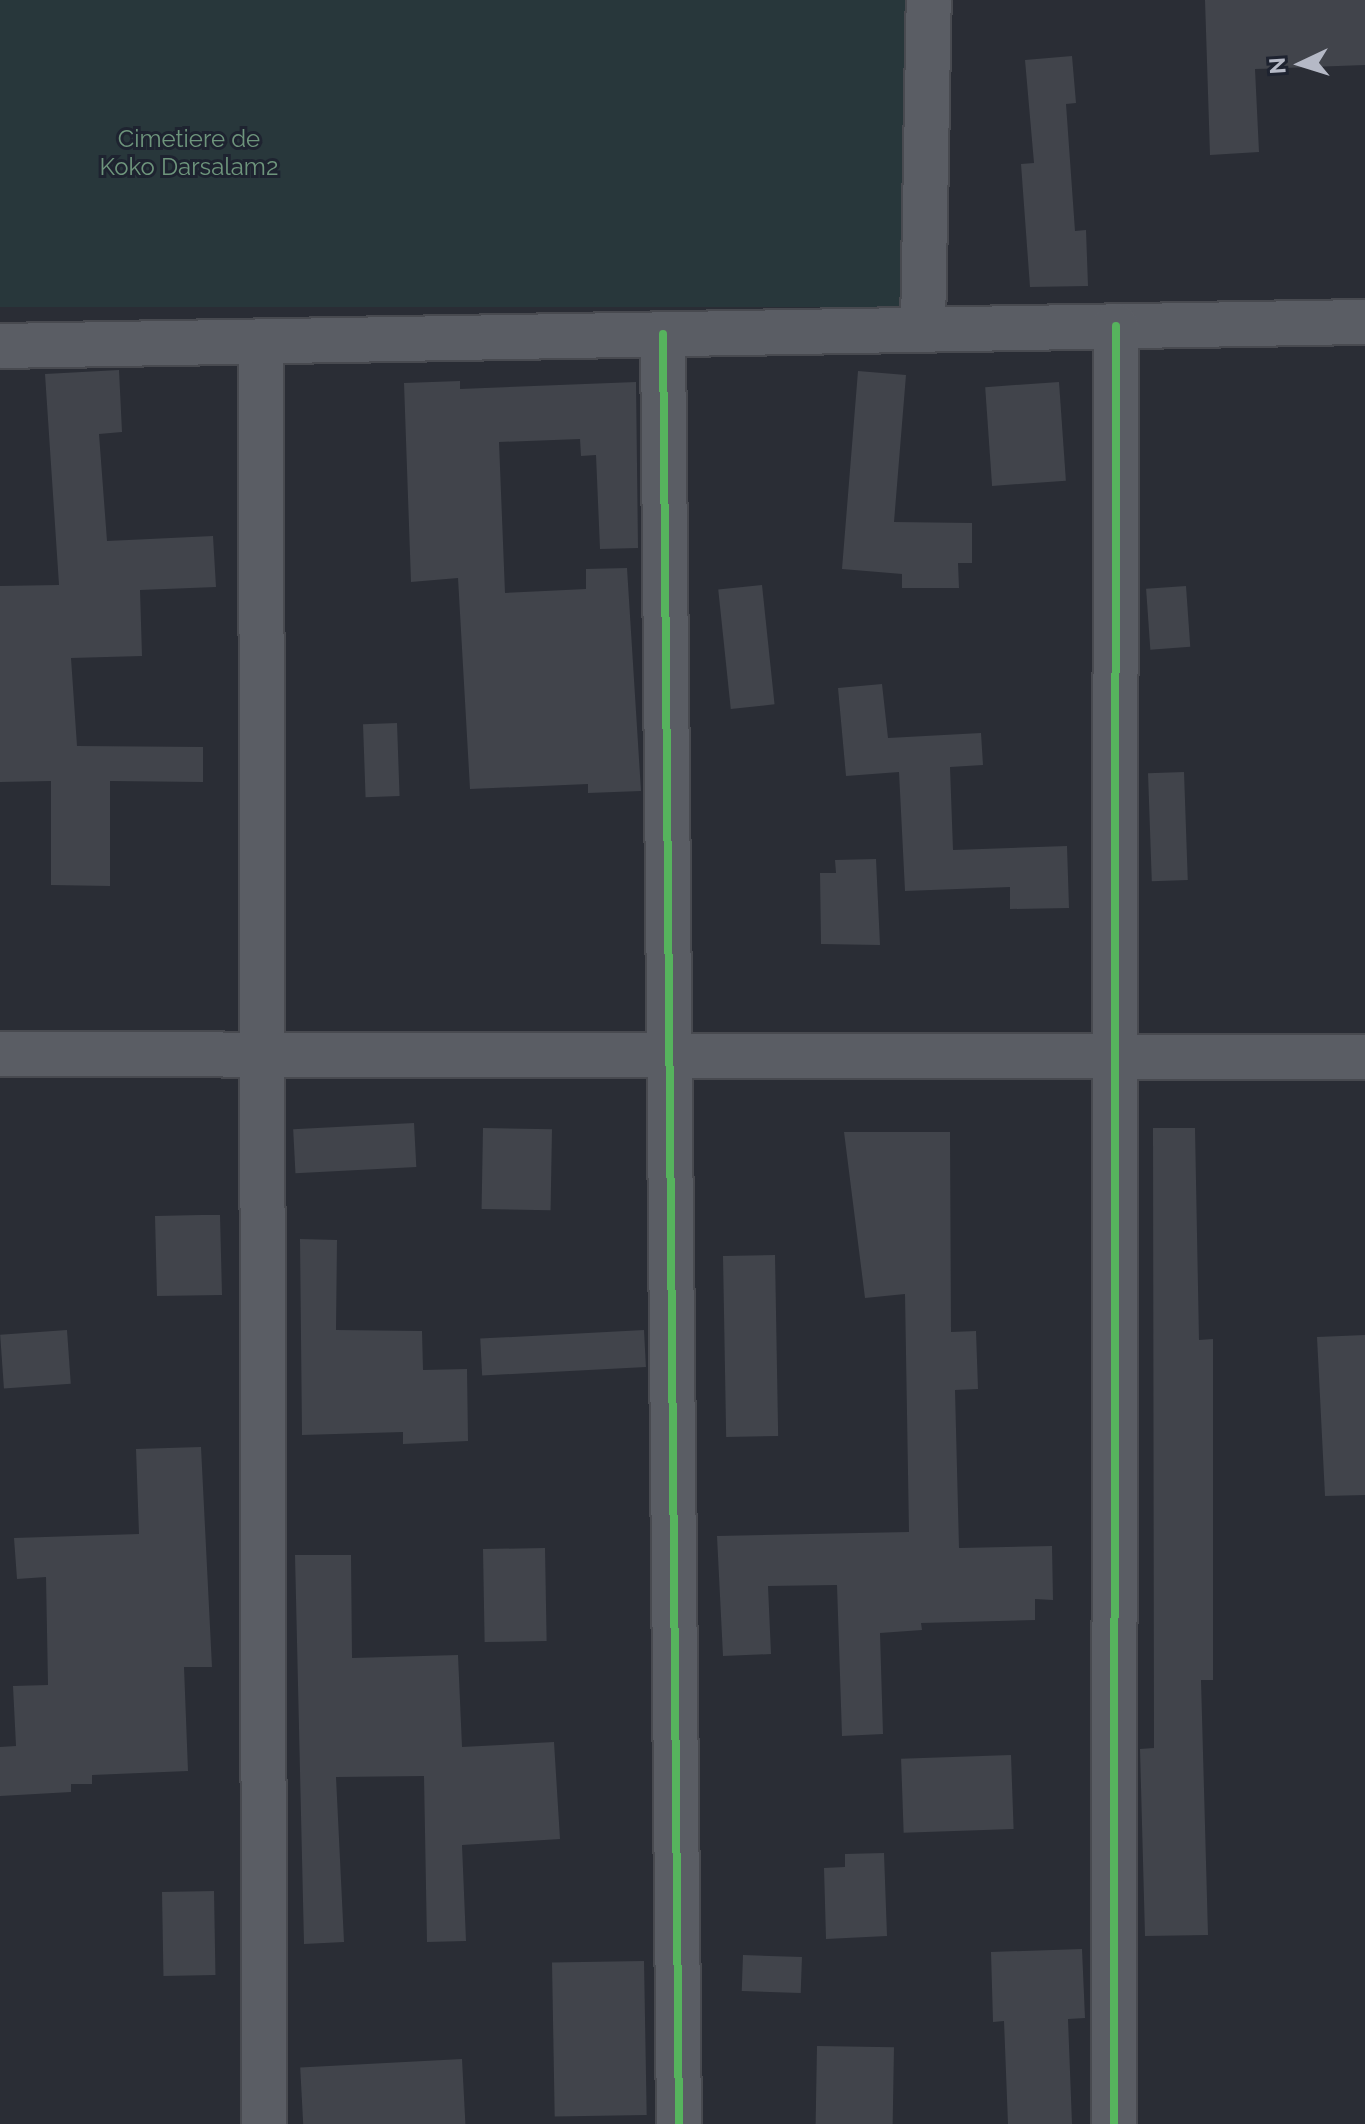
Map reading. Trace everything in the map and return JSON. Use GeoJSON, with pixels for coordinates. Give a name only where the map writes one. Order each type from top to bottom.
{"type":"FeatureCollection","features":[{"type":"Feature","properties":{"kind":"street"},"geometry":{"type":"LineString","coordinates":[[923,329],[929,0]]}},
{"type":"Feature","properties":{"kind":"street"},"geometry":{"type":"LineString","coordinates":[[0,346],[1365,322]]}},
{"type":"Feature","properties":{"kind":"street"},"geometry":{"type":"LineString","coordinates":[[1114,2124],[1116,326]]}},
{"type":"Feature","properties":{"kind":"street"},"geometry":{"type":"LineString","coordinates":[[663,334],[679,2124]]}},
{"type":"Feature","properties":{"kind":"street"},"geometry":{"type":"LineString","coordinates":[[261,341],[264,2124]]}},
{"type":"Feature","properties":{"kind":"street"},"geometry":{"type":"LineString","coordinates":[[0,1054],[1365,1057]]}},
{"type":"Feature","properties":{"kind":"green space","name":"Cimetiere de Koko Darsalam2"},"geometry":{"type":"Polygon","coordinates":[[[0,0],[908,0],[908,307],[0,307],[0,0]]]}},
{"type":"Feature","properties":{"kind":"building"},"geometry":{"type":"Polygon","coordinates":[[[1205,0],[1365,0],[1365,65],[1255,69],[1259,152],[1210,155],[1205,0]]]}},
{"type":"Feature","properties":{"kind":"building"},"geometry":{"type":"Polygon","coordinates":[[[1072,56],[1076,103],[1066,104],[1075,231],[1086,230],[1088,286],[1030,287],[1021,164],[1034,163],[1025,60],[1072,56]]]}},
{"type":"Feature","properties":{"kind":"building"},"geometry":{"type":"Polygon","coordinates":[[[119,370],[122,432],[99,434],[107,541],[213,536],[216,587],[140,590],[142,656],[71,658],[77,746],[203,747],[203,782],[110,781],[110,886],[51,885],[51,781],[0,782],[0,586],[59,585],[45,374],[119,370]]]}},
{"type":"Feature","properties":{"kind":"building"},"geometry":{"type":"Polygon","coordinates":[[[858,371],[906,375],[894,522],[972,523],[972,563],[958,563],[959,588],[902,588],[902,574],[842,569],[858,371]]]}},
{"type":"Feature","properties":{"kind":"building"},"geometry":{"type":"Polygon","coordinates":[[[460,381],[460,389],[636,382],[638,548],[600,549],[596,455],[581,456],[580,439],[499,442],[505,593],[586,589],[586,569],[627,568],[641,791],[588,793],[588,784],[470,789],[458,578],[411,582],[404,383],[460,381]]]}},
{"type":"Feature","properties":{"kind":"building"},"geometry":{"type":"Polygon","coordinates":[[[1059,382],[1066,481],[992,486],[985,387],[1059,382]]]}},
{"type":"Feature","properties":{"kind":"building"},"geometry":{"type":"Polygon","coordinates":[[[762,585],[775,704],[731,709],[718,590],[762,585]]]}},
{"type":"Feature","properties":{"kind":"building"},"geometry":{"type":"Polygon","coordinates":[[[1186,586],[1190,647],[1150,650],[1146,589],[1186,586]]]}},
{"type":"Feature","properties":{"kind":"building"},"geometry":{"type":"Polygon","coordinates":[[[882,684],[888,738],[981,733],[983,765],[950,767],[953,850],[1067,846],[1069,908],[1010,909],[1010,887],[905,891],[899,772],[846,776],[838,688],[882,684]]]}},
{"type":"Feature","properties":{"kind":"building"},"geometry":{"type":"Polygon","coordinates":[[[397,723],[400,796],[366,797],[363,724],[397,723]]]}},
{"type":"Feature","properties":{"kind":"building"},"geometry":{"type":"Polygon","coordinates":[[[1184,772],[1188,880],[1152,881],[1148,773],[1184,772]]]}},
{"type":"Feature","properties":{"kind":"building"},"geometry":{"type":"Polygon","coordinates":[[[876,859],[880,945],[821,944],[820,873],[836,873],[835,860],[876,859]]]}},
{"type":"Feature","properties":{"kind":"building"},"geometry":{"type":"Polygon","coordinates":[[[414,1123],[416,1167],[295,1173],[293,1129],[414,1123]]]}},
{"type":"Feature","properties":{"kind":"building"},"geometry":{"type":"Polygon","coordinates":[[[483,1128],[552,1129],[551,1210],[482,1209],[483,1128]]]}},
{"type":"Feature","properties":{"kind":"building"},"geometry":{"type":"Polygon","coordinates":[[[1153,1128],[1195,1128],[1199,1340],[1213,1339],[1213,1680],[1201,1680],[1208,1935],[1145,1936],[1140,1749],[1154,1748],[1153,1128]]]}},
{"type":"Feature","properties":{"kind":"building"},"geometry":{"type":"Polygon","coordinates":[[[844,1132],[950,1132],[951,1332],[976,1331],[978,1389],[955,1390],[959,1548],[1052,1546],[1053,1600],[1035,1599],[1035,1620],[921,1623],[922,1630],[880,1633],[883,1734],[842,1736],[837,1585],[768,1586],[771,1654],[723,1656],[717,1536],[909,1532],[905,1294],[865,1298],[844,1132]]]}},
{"type":"Feature","properties":{"kind":"building"},"geometry":{"type":"Polygon","coordinates":[[[220,1215],[222,1295],[157,1296],[155,1216],[220,1215]]]}},
{"type":"Feature","properties":{"kind":"building"},"geometry":{"type":"Polygon","coordinates":[[[300,1239],[337,1240],[336,1330],[422,1331],[423,1370],[467,1369],[468,1441],[403,1444],[403,1432],[302,1435],[300,1239]]]}},
{"type":"Feature","properties":{"kind":"building"},"geometry":{"type":"Polygon","coordinates":[[[775,1255],[778,1436],[726,1437],[723,1256],[775,1255]]]}},
{"type":"Feature","properties":{"kind":"building"},"geometry":{"type":"Polygon","coordinates":[[[67,1330],[71,1384],[4,1389],[0,1335],[67,1330]]]}},
{"type":"Feature","properties":{"kind":"building"},"geometry":{"type":"Polygon","coordinates":[[[644,1330],[646,1367],[482,1376],[480,1339],[644,1330]]]}},
{"type":"Feature","properties":{"kind":"building"},"geometry":{"type":"Polygon","coordinates":[[[1365,1335],[1365,1495],[1325,1496],[1317,1337],[1365,1335]]]}},
{"type":"Feature","properties":{"kind":"building"},"geometry":{"type":"Polygon","coordinates":[[[201,1447],[212,1667],[184,1667],[188,1771],[92,1775],[92,1784],[71,1784],[71,1792],[0,1796],[0,1747],[16,1746],[13,1686],[48,1685],[46,1577],[17,1579],[14,1538],[139,1534],[136,1449],[201,1447]]]}},
{"type":"Feature","properties":{"kind":"building"},"geometry":{"type":"Polygon","coordinates":[[[545,1548],[547,1641],[485,1642],[483,1549],[545,1548]]]}},
{"type":"Feature","properties":{"kind":"building"},"geometry":{"type":"Polygon","coordinates":[[[295,1555],[351,1555],[352,1658],[458,1655],[462,1747],[554,1742],[560,1839],[462,1845],[466,1941],[427,1942],[424,1776],[336,1777],[344,1942],[304,1944],[295,1555]]]}},
{"type":"Feature","properties":{"kind":"building"},"geometry":{"type":"Polygon","coordinates":[[[1011,1755],[1014,1829],[904,1833],[901,1759],[1011,1755]]]}},
{"type":"Feature","properties":{"kind":"building"},"geometry":{"type":"Polygon","coordinates":[[[884,1853],[887,1936],[826,1939],[824,1868],[845,1867],[845,1854],[884,1853]]]}},
{"type":"Feature","properties":{"kind":"building"},"geometry":{"type":"Polygon","coordinates":[[[214,1891],[215,1975],[163,1976],[162,1892],[214,1891]]]}},
{"type":"Feature","properties":{"kind":"building"},"geometry":{"type":"Polygon","coordinates":[[[1082,1949],[1085,2018],[1068,2019],[1072,2124],[1008,2124],[1004,2021],[993,2022],[991,1952],[1082,1949]]]}},
{"type":"Feature","properties":{"kind":"building"},"geometry":{"type":"Polygon","coordinates":[[[743,1955],[802,1957],[801,1993],[742,1991],[743,1955]]]}},
{"type":"Feature","properties":{"kind":"building"},"geometry":{"type":"Polygon","coordinates":[[[644,1961],[647,2115],[555,2117],[552,1963],[644,1961]]]}},
{"type":"Feature","properties":{"kind":"building"},"geometry":{"type":"Polygon","coordinates":[[[817,2046],[894,2047],[893,2124],[816,2124],[817,2046]]]}},
{"type":"Feature","properties":{"kind":"building"},"geometry":{"type":"Polygon","coordinates":[[[462,2059],[465,2124],[303,2124],[300,2067],[462,2059]]]}},
{"type":"Feature","properties":{"kind":"cycle path"},"geometry":{"type":"LineString","coordinates":[[1114,2124],[1116,326]]}},
{"type":"Feature","properties":{"kind":"cycle path"},"geometry":{"type":"LineString","coordinates":[[663,334],[679,2124]]}}]}
